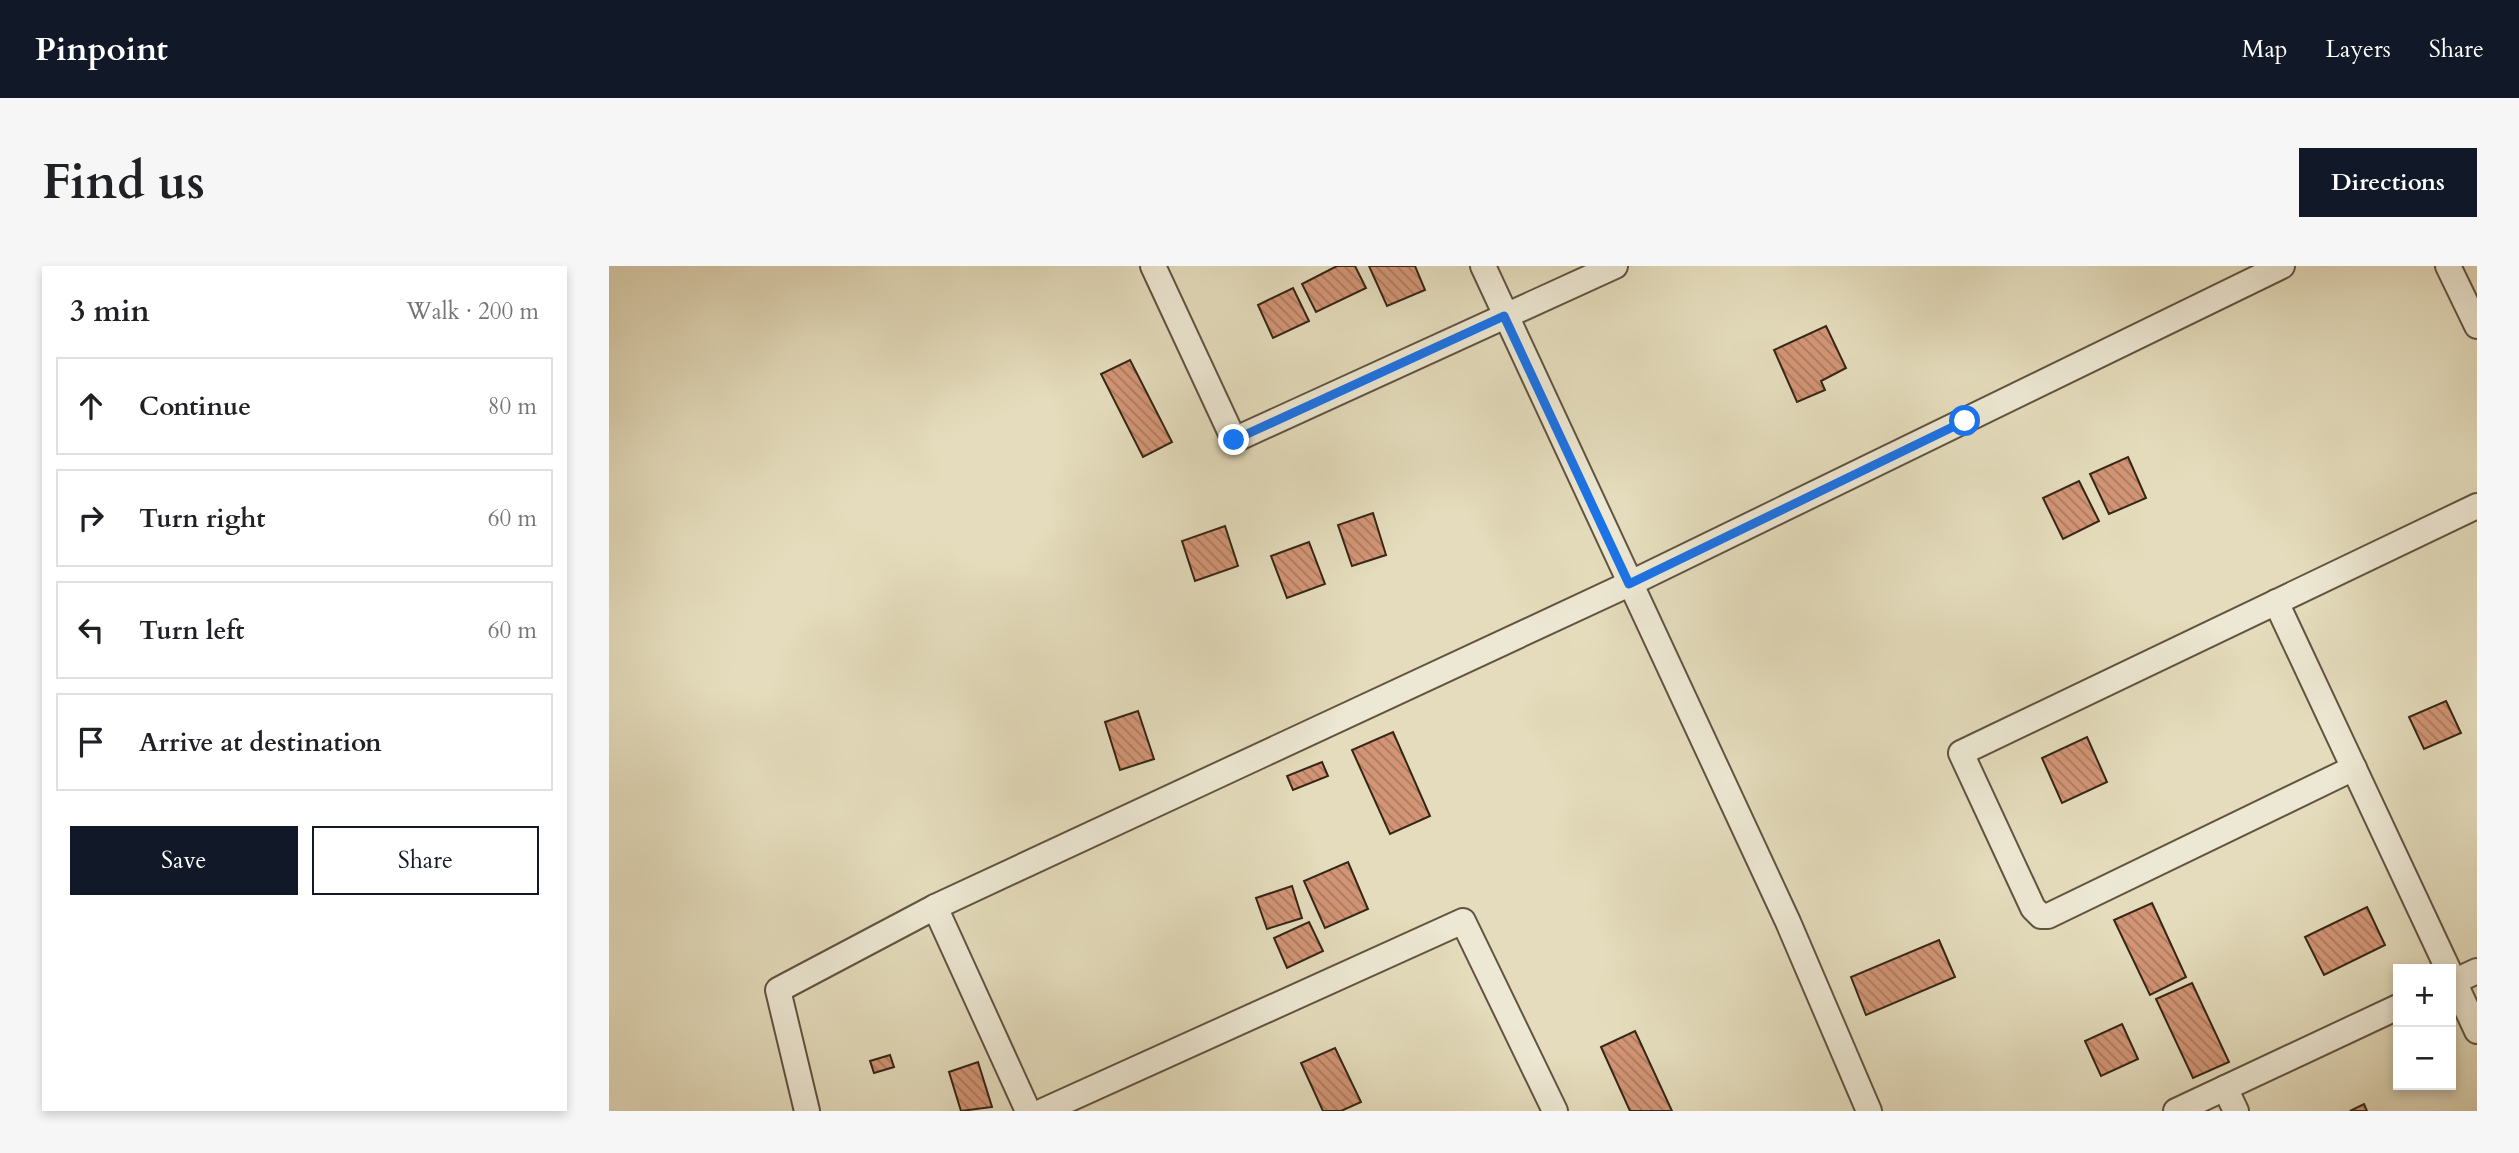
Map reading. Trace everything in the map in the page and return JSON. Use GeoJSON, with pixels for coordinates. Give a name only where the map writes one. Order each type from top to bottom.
{"type":"FeatureCollection","features":[{"type":"Feature","properties":{"kind":"street"},"geometry":{"type":"LineString","coordinates":[[1153,266],[1234,440],[1615,266]]}},
{"type":"Feature","properties":{"kind":"street"},"geometry":{"type":"LineString","coordinates":[[1483,266],[1788,922],[1870,1111]]}},
{"type":"Feature","properties":{"kind":"street"},"geometry":{"type":"LineString","coordinates":[[807,1111],[778,990],[935,907],[1629,584],[2282,266]]}},
{"type":"Feature","properties":{"kind":"street"},"geometry":{"type":"LineString","coordinates":[[2448,266],[2477,326]]}},
{"type":"Feature","properties":{"kind":"street"},"geometry":{"type":"LineString","coordinates":[[2354,768],[2048,916],[2036,913],[1961,753],[2477,506]]}},
{"type":"Feature","properties":{"kind":"street"},"geometry":{"type":"LineString","coordinates":[[2276,602],[2445,964]]}},
{"type":"Feature","properties":{"kind":"street"},"geometry":{"type":"LineString","coordinates":[[935,907],[1028,1111]]}},
{"type":"Feature","properties":{"kind":"street"},"geometry":{"type":"LineString","coordinates":[[1043,1111],[1463,921],[1555,1111]]}},
{"type":"Feature","properties":{"kind":"street"},"geometry":{"type":"LineString","coordinates":[[2456,976],[2477,971]]}},
{"type":"Feature","properties":{"kind":"street"},"geometry":{"type":"LineString","coordinates":[[2456,987],[2477,1031]]}},
{"type":"Feature","properties":{"kind":"street"},"geometry":{"type":"LineString","coordinates":[[2176,1111],[2393,1009]]}},
{"type":"Feature","properties":{"kind":"street"},"geometry":{"type":"LineString","coordinates":[[2225,1088],[2236,1111]]}},
{"type":"Feature","properties":{"kind":"building"},"geometry":{"type":"Polygon","coordinates":[[[1337,266],[1355,266],[1366,288],[1316,312],[1302,284],[1337,266]]]}},
{"type":"Feature","properties":{"kind":"building"},"geometry":{"type":"Polygon","coordinates":[[[1369,266],[1415,266],[1425,290],[1387,306],[1369,266]]]}},
{"type":"Feature","properties":{"kind":"building"},"geometry":{"type":"Polygon","coordinates":[[[1293,288],[1309,321],[1273,338],[1258,305],[1293,288]]]}},
{"type":"Feature","properties":{"kind":"building"},"geometry":{"type":"Polygon","coordinates":[[[1826,326],[1846,368],[1821,381],[1825,390],[1797,402],[1774,350],[1826,326]]]}},
{"type":"Feature","properties":{"kind":"building"},"geometry":{"type":"Polygon","coordinates":[[[1130,360],[1172,442],[1143,457],[1101,374],[1130,360]]]}},
{"type":"Feature","properties":{"kind":"building"},"geometry":{"type":"Polygon","coordinates":[[[2128,457],[2146,498],[2109,514],[2090,474],[2128,457]]]}},
{"type":"Feature","properties":{"kind":"building"},"geometry":{"type":"Polygon","coordinates":[[[2079,481],[2099,521],[2063,539],[2043,498],[2079,481]]]}},
{"type":"Feature","properties":{"kind":"building"},"geometry":{"type":"Polygon","coordinates":[[[1373,513],[1386,555],[1352,566],[1338,525],[1373,513]]]}},
{"type":"Feature","properties":{"kind":"building"},"geometry":{"type":"Polygon","coordinates":[[[1225,526],[1238,566],[1195,581],[1182,541],[1225,526]]]}},
{"type":"Feature","properties":{"kind":"building"},"geometry":{"type":"Polygon","coordinates":[[[1309,542],[1325,584],[1287,598],[1271,556],[1309,542]]]}},
{"type":"Feature","properties":{"kind":"building"},"geometry":{"type":"Polygon","coordinates":[[[2446,701],[2461,733],[2424,749],[2409,717],[2446,701]]]}},
{"type":"Feature","properties":{"kind":"building"},"geometry":{"type":"Polygon","coordinates":[[[1138,711],[1154,759],[1120,770],[1105,722],[1138,711]]]}},
{"type":"Feature","properties":{"kind":"building"},"geometry":{"type":"Polygon","coordinates":[[[1393,732],[1430,816],[1390,834],[1352,750],[1393,732]]]}},
{"type":"Feature","properties":{"kind":"building"},"geometry":{"type":"Polygon","coordinates":[[[2087,737],[2107,782],[2062,803],[2042,758],[2087,737]]]}},
{"type":"Feature","properties":{"kind":"building"},"geometry":{"type":"Polygon","coordinates":[[[1322,762],[1328,776],[1293,790],[1287,776],[1322,762]]]}},
{"type":"Feature","properties":{"kind":"building"},"geometry":{"type":"Polygon","coordinates":[[[1348,862],[1368,909],[1325,928],[1304,881],[1348,862]]]}},
{"type":"Feature","properties":{"kind":"building"},"geometry":{"type":"Polygon","coordinates":[[[1292,886],[1302,918],[1267,929],[1256,898],[1292,886]]]}},
{"type":"Feature","properties":{"kind":"building"},"geometry":{"type":"Polygon","coordinates":[[[2152,903],[2186,977],[2150,995],[2114,920],[2152,903]]]}},
{"type":"Feature","properties":{"kind":"building"},"geometry":{"type":"Polygon","coordinates":[[[2367,907],[2385,945],[2324,975],[2305,937],[2367,907]]]}},
{"type":"Feature","properties":{"kind":"building"},"geometry":{"type":"Polygon","coordinates":[[[1309,922],[1323,951],[1287,968],[1274,938],[1309,922]]]}},
{"type":"Feature","properties":{"kind":"building"},"geometry":{"type":"Polygon","coordinates":[[[1939,940],[1955,977],[1866,1015],[1851,977],[1939,940]]]}},
{"type":"Feature","properties":{"kind":"building"},"geometry":{"type":"Polygon","coordinates":[[[2192,983],[2229,1062],[2193,1078],[2156,999],[2192,983]]]}},
{"type":"Feature","properties":{"kind":"building"},"geometry":{"type":"Polygon","coordinates":[[[2122,1024],[2138,1059],[2101,1076],[2085,1041],[2122,1024]]]}},
{"type":"Feature","properties":{"kind":"building"},"geometry":{"type":"Polygon","coordinates":[[[1635,1031],[1672,1111],[1630,1111],[1601,1047],[1635,1031]]]}},
{"type":"Feature","properties":{"kind":"building"},"geometry":{"type":"Polygon","coordinates":[[[1335,1048],[1361,1102],[1341,1111],[1323,1111],[1301,1063],[1335,1048]]]}},
{"type":"Feature","properties":{"kind":"building"},"geometry":{"type":"Polygon","coordinates":[[[890,1055],[894,1067],[874,1073],[870,1061],[890,1055]]]}},
{"type":"Feature","properties":{"kind":"building"},"geometry":{"type":"Polygon","coordinates":[[[978,1062],[992,1107],[961,1111],[949,1072],[978,1062]]]}},
{"type":"Feature","properties":{"kind":"building"},"geometry":{"type":"Polygon","coordinates":[[[2364,1104],[2367,1111],[2350,1111],[2364,1104]]]}},
{"type":"Feature","properties":{"kind":"route"},"geometry":{"type":"LineString","coordinates":[[1234,440],[1504,316],[1629,584],[1965,421]]}}]}
